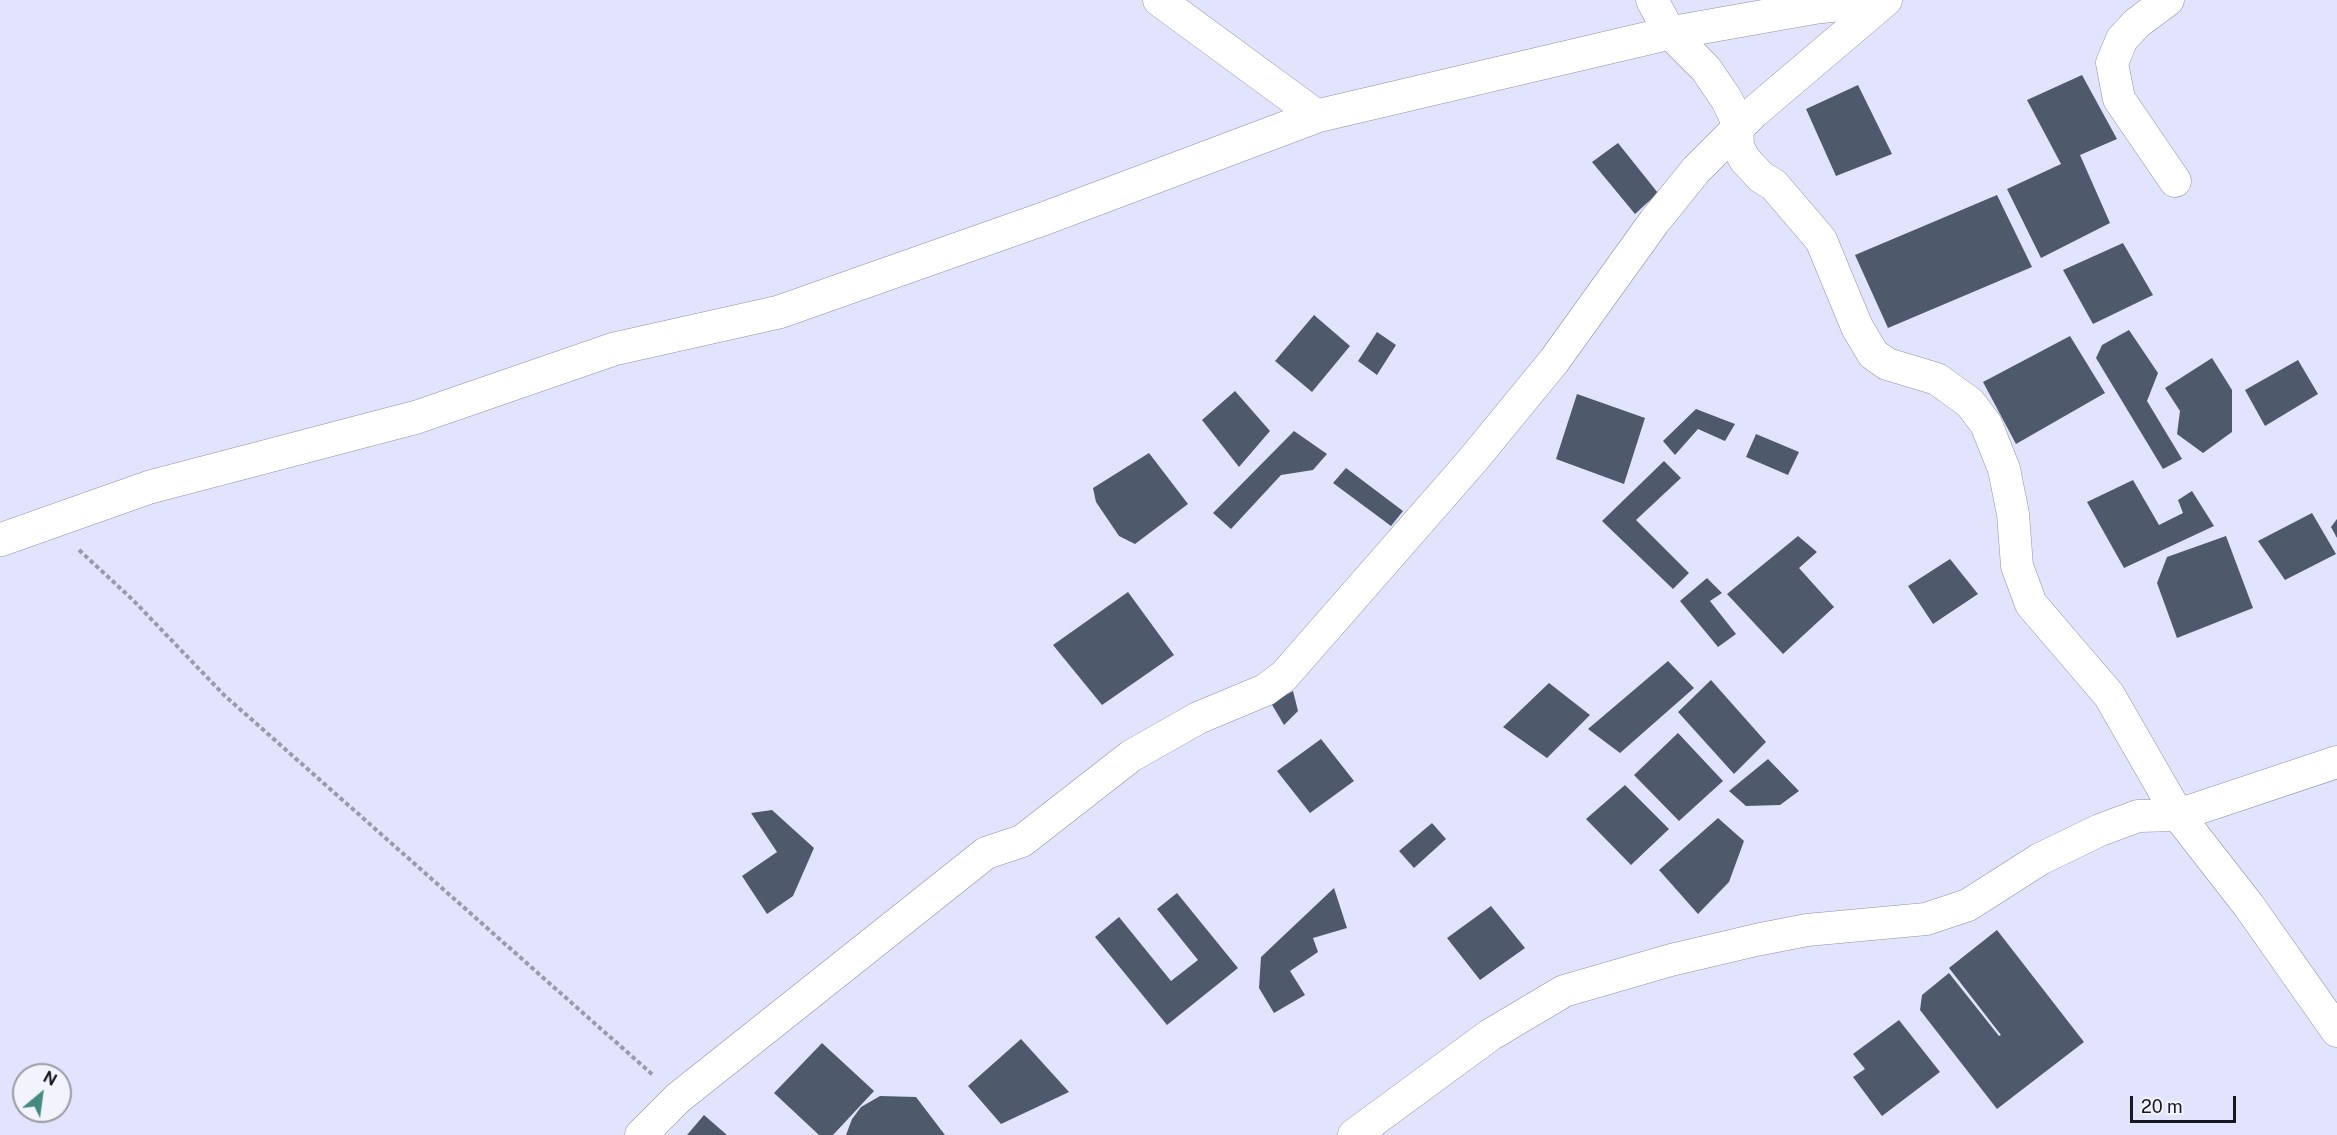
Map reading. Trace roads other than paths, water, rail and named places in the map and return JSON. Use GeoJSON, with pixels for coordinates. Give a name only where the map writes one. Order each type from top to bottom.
{"type":"FeatureCollection","features":[{"type":"Feature","properties":{"kind":"street"},"geometry":{"type":"LineString","coordinates":[[1159,0],[1317,116]]}},
{"type":"Feature","properties":{"kind":"street"},"geometry":{"type":"LineString","coordinates":[[1652,0],[1670,33],[1706,69],[1734,113],[1738,147],[1745,160],[1761,177],[1774,185],[1821,240],[1857,327],[1873,354],[1887,364],[1937,379],[1970,403],[1986,424],[2004,469],[2013,514],[2017,566],[2031,604],[2109,695],[2178,815],[2249,906],[2337,1031]]}},
{"type":"Feature","properties":{"kind":"street"},"geometry":{"type":"LineString","coordinates":[[0,540],[150,488],[417,417],[614,349],[779,312],[1043,219],[1317,116],[1670,33],[1817,7],[1881,0]]}},
{"type":"Feature","properties":{"kind":"street"},"geometry":{"type":"LineString","coordinates":[[641,1135],[678,1098],[986,853],[1022,841],[1131,756],[1198,718],[1265,690],[1284,676],[1472,462],[1554,362],[1653,222],[1695,170],[1737,129],[1886,0]]}},
{"type":"Feature","properties":{"kind":"street"},"geometry":{"type":"LineString","coordinates":[[2168,0],[2137,23],[2122,39],[2112,63],[2119,99],[2175,181]]}},
{"type":"Feature","properties":{"kind":"street"},"geometry":{"type":"LineString","coordinates":[[1354,1135],[1490,1035],[1564,992],[1671,960],[1756,940],[1818,928],[1926,919],[1968,905],[2040,859],[2100,830],[2138,816],[2178,815],[2337,762]]}}]}
